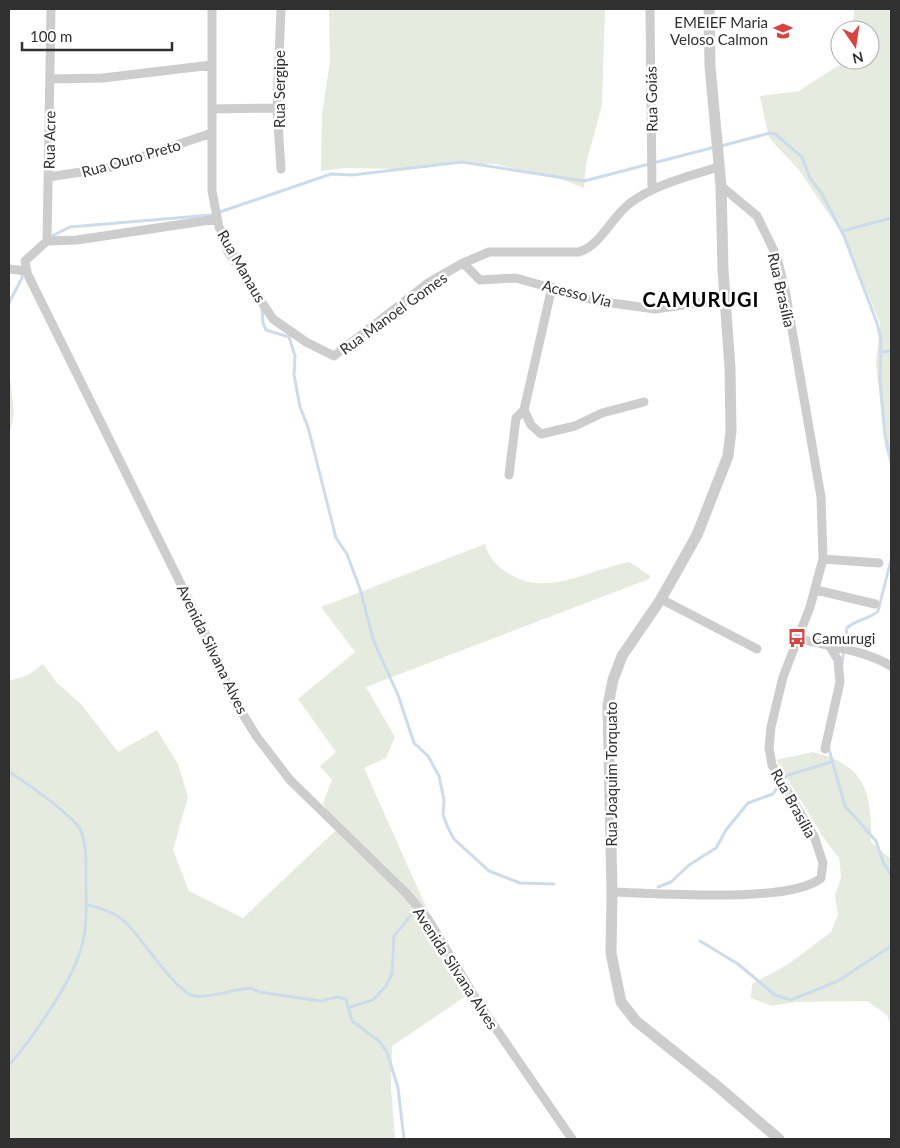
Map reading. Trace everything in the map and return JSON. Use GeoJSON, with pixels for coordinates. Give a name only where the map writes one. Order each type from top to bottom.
{"type":"FeatureCollection","features":[{"type":"Feature","properties":{"kind":"street","name":"Rua Acre"},"geometry":{"type":"LineString","coordinates":[[47,241],[51,9]]}},
{"type":"Feature","properties":{"kind":"street","name":"Rua Manaus"},"geometry":{"type":"LineString","coordinates":[[212,9],[212,191],[218,227],[244,276],[273,319],[306,342],[334,356]]}},
{"type":"Feature","properties":{"kind":"street","name":"Rua Sergipe"},"geometry":{"type":"LineString","coordinates":[[281,9],[277,108],[281,169]]}},
{"type":"Feature","properties":{"kind":"street","name":"Rua Goiás"},"geometry":{"type":"LineString","coordinates":[[650,9],[652,189]]}},
{"type":"Feature","properties":{"kind":"street"},"geometry":{"type":"LineString","coordinates":[[709,9],[710,66],[721,186]]}},
{"type":"Feature","properties":{"kind":"street"},"geometry":{"type":"LineString","coordinates":[[50,79],[102,78],[212,65]]}},
{"type":"Feature","properties":{"kind":"street"},"geometry":{"type":"LineString","coordinates":[[212,109],[277,108]]}},
{"type":"Feature","properties":{"kind":"street","name":"Rua Ouro Preto"},"geometry":{"type":"LineString","coordinates":[[48,177],[108,168],[212,133]]}},
{"type":"Feature","properties":{"kind":"street","name":"Rua Manoel Gomes"},"geometry":{"type":"LineString","coordinates":[[334,356],[428,284],[464,263],[489,252],[579,252],[592,247],[628,205],[652,189],[718,167]]}},
{"type":"Feature","properties":{"kind":"street","name":"Rua Joaquim Torquato"},"geometry":{"type":"LineString","coordinates":[[721,186],[730,377],[731,431],[728,456],[697,535],[661,599],[622,656],[613,680],[608,706],[612,892],[611,953],[621,1002],[636,1021],[716,1084],[779,1139]]}},
{"type":"Feature","properties":{"kind":"street","name":"Rua Brasília"},"geometry":{"type":"LineString","coordinates":[[612,892],[722,895],[773,892],[814,884],[821,878],[823,863],[814,836],[772,765],[769,748],[771,727],[783,677],[816,590],[823,559],[821,497],[786,295],[777,257],[757,216],[721,186]]}},
{"type":"Feature","properties":{"kind":"street"},"geometry":{"type":"LineString","coordinates":[[9,269],[26,266],[47,241],[77,240],[217,219]]}},
{"type":"Feature","properties":{"kind":"street","name":"Acesso Via"},"geometry":{"type":"LineString","coordinates":[[464,263],[480,280],[516,278],[552,286],[597,301],[656,309],[726,298]]}},
{"type":"Feature","properties":{"kind":"street","name":"Avenida Silvana Alves"},"geometry":{"type":"LineString","coordinates":[[26,266],[202,627],[234,700],[253,730],[290,780],[406,893],[428,919],[479,1004],[572,1139]]}},
{"type":"Feature","properties":{"kind":"street"},"geometry":{"type":"LineString","coordinates":[[509,475],[516,418],[524,410],[552,286]]}},
{"type":"Feature","properties":{"kind":"street"},"geometry":{"type":"LineString","coordinates":[[524,410],[531,425],[541,434],[575,426],[602,413],[644,402]]}},
{"type":"Feature","properties":{"kind":"street"},"geometry":{"type":"LineString","coordinates":[[823,559],[879,562]]}},
{"type":"Feature","properties":{"kind":"street"},"geometry":{"type":"LineString","coordinates":[[816,590],[875,604]]}},
{"type":"Feature","properties":{"kind":"street"},"geometry":{"type":"LineString","coordinates":[[661,599],[757,648]]}},
{"type":"Feature","properties":{"kind":"street"},"geometry":{"type":"LineString","coordinates":[[797,638],[830,647],[861,652],[891,666]]}},
{"type":"Feature","properties":{"kind":"street"},"geometry":{"type":"LineString","coordinates":[[825,749],[840,682],[838,660],[830,647]]}},
{"type":"Feature","properties":{"kind":"shaded area"},"geometry":{"type":"Polygon","coordinates":[[[329,9],[605,9],[602,105],[586,164],[584,188],[563,180],[495,164],[457,164],[398,169],[344,168],[321,171],[322,114],[330,61],[329,9]]]}},
{"type":"Feature","properties":{"kind":"shaded area"},"geometry":{"type":"Polygon","coordinates":[[[854,9],[891,9],[891,467],[885,447],[876,363],[880,323],[843,235],[799,170],[769,138],[760,96],[799,91],[831,70],[880,70],[880,20],[853,20],[854,9]]]}},
{"type":"Feature","properties":{"kind":"shaded area"},"geometry":{"type":"Polygon","coordinates":[[[9,367],[14,414],[9,436],[9,367]]]}},
{"type":"Feature","properties":{"kind":"shaded area"},"geometry":{"type":"Polygon","coordinates":[[[485,544],[489,554],[498,566],[511,575],[525,581],[555,582],[630,562],[650,576],[649,579],[366,687],[395,737],[386,758],[364,768],[466,996],[392,1046],[391,1087],[395,1139],[9,1139],[9,681],[28,675],[43,664],[57,683],[81,704],[118,752],[157,730],[178,764],[188,797],[173,850],[189,891],[243,918],[336,830],[323,803],[332,780],[320,766],[336,752],[298,699],[355,652],[321,607],[485,544]]]}},
{"type":"Feature","properties":{"kind":"shaded area"},"geometry":{"type":"Polygon","coordinates":[[[813,752],[845,765],[855,773],[867,795],[870,809],[871,842],[891,859],[891,1027],[887,1015],[867,1001],[795,1002],[772,1006],[751,998],[752,984],[787,965],[831,932],[838,915],[835,896],[841,877],[839,858],[823,837],[776,760],[813,752]]]}},
{"type":"Feature","properties":{"kind":"waterway"},"geometry":{"type":"LineString","coordinates":[[721,146],[770,133],[775,134],[802,157],[810,178],[822,194],[844,236],[877,323],[881,340],[880,379],[885,435],[891,462]]}},
{"type":"Feature","properties":{"kind":"waterway"},"geometry":{"type":"LineString","coordinates":[[48,238],[70,227],[211,215],[331,174],[352,175],[462,162],[584,181],[715,147]]}},
{"type":"Feature","properties":{"kind":"waterway"},"geometry":{"type":"LineString","coordinates":[[842,231],[891,218]]}},
{"type":"Feature","properties":{"kind":"waterway"},"geometry":{"type":"LineString","coordinates":[[219,237],[226,255],[233,264]]}},
{"type":"Feature","properties":{"kind":"waterway"},"geometry":{"type":"LineString","coordinates":[[9,303],[22,278],[22,271]]}},
{"type":"Feature","properties":{"kind":"waterway"},"geometry":{"type":"LineString","coordinates":[[262,309],[263,323],[266,330],[289,337],[295,356],[294,375],[300,407],[308,427],[336,538],[347,554],[360,589],[374,642],[398,695],[414,743],[428,756],[439,776],[444,800],[443,815],[448,828],[454,839],[489,871],[520,883],[554,884]]}},
{"type":"Feature","properties":{"kind":"waterway"},"geometry":{"type":"LineString","coordinates":[[881,352],[891,351]]}},
{"type":"Feature","properties":{"kind":"waterway"},"geometry":{"type":"LineString","coordinates":[[842,664],[847,628],[878,611],[891,560]]}},
{"type":"Feature","properties":{"kind":"waterway"},"geometry":{"type":"LineString","coordinates":[[828,746],[845,806],[876,841],[883,862],[891,875]]}},
{"type":"Feature","properties":{"kind":"waterway"},"geometry":{"type":"LineString","coordinates":[[658,887],[671,882],[689,865],[716,848],[726,830],[748,803],[773,794],[782,780],[788,775],[832,762]]}},
{"type":"Feature","properties":{"kind":"waterway"},"geometry":{"type":"LineString","coordinates":[[9,772],[68,815],[80,829],[86,853],[86,923],[76,963],[60,994],[39,1026],[9,1065]]}},
{"type":"Feature","properties":{"kind":"waterway"},"geometry":{"type":"LineString","coordinates":[[86,904],[108,911],[123,920],[169,976],[187,993],[195,996],[209,996],[251,988],[259,992],[321,1001],[337,997],[346,999],[352,1021],[379,1041],[387,1052],[398,1088],[404,1139]]}},
{"type":"Feature","properties":{"kind":"waterway"},"geometry":{"type":"LineString","coordinates":[[350,1007],[373,1000],[386,986],[392,974],[394,936],[413,913]]}},
{"type":"Feature","properties":{"kind":"waterway"},"geometry":{"type":"LineString","coordinates":[[700,941],[738,964],[775,995],[791,1000],[838,981],[891,946]]}},
{"type":"Feature","properties":{"kind":"place","name":"EMEIEF Maria Veloso Calmon"},"geometry":{"type":"Point","coordinates":[783,31]}},
{"type":"Feature","properties":{"kind":"place","name":"Camurugi"},"geometry":{"type":"Point","coordinates":[797,638]}},
{"type":"Feature","properties":{"kind":"district","name":"CAMURUGI"},"geometry":{"type":"Point","coordinates":[701,299]}}]}
